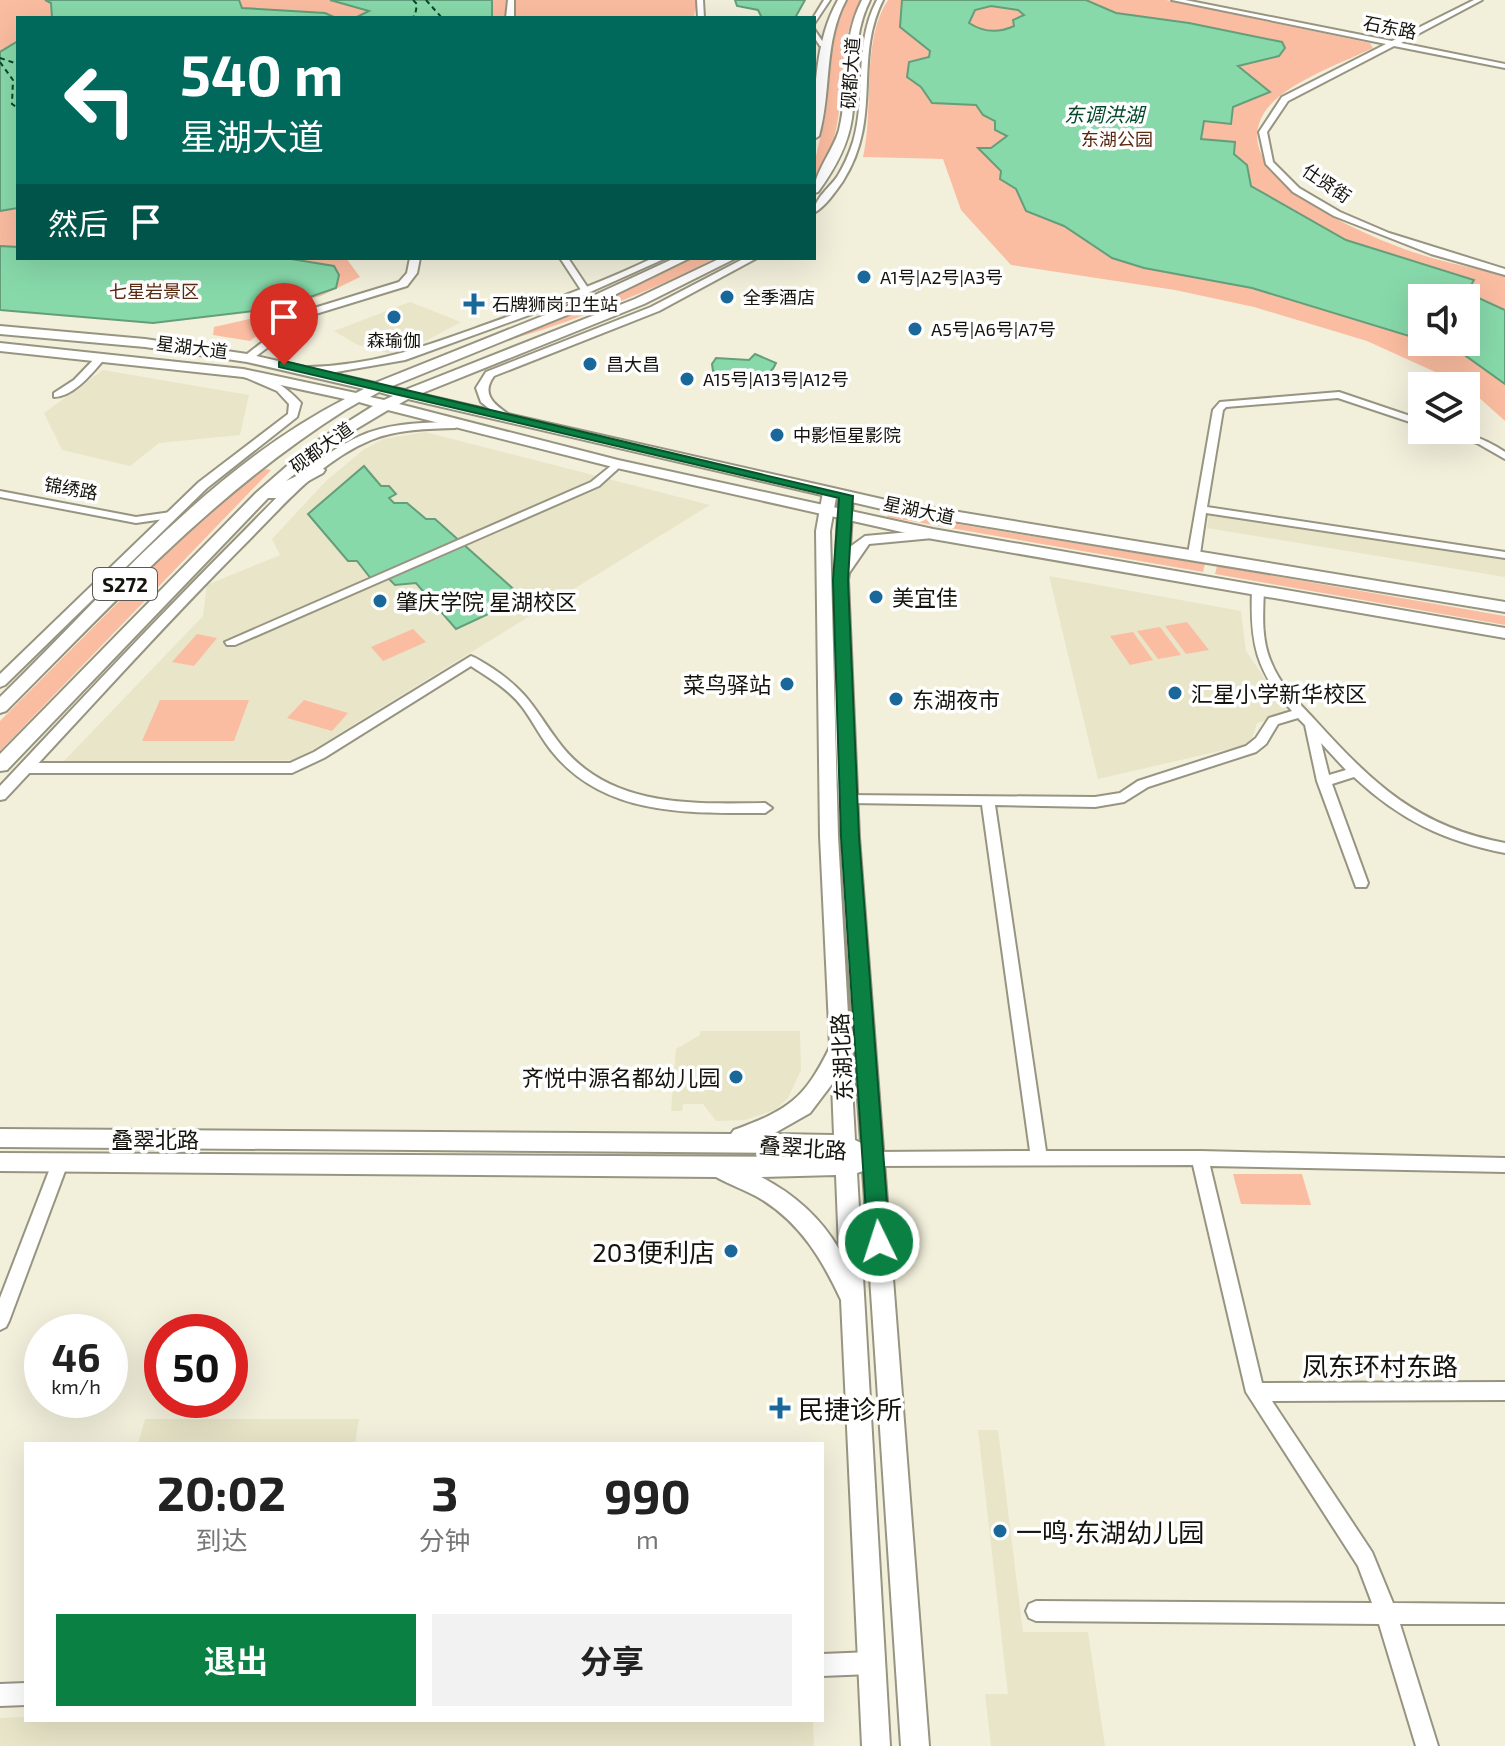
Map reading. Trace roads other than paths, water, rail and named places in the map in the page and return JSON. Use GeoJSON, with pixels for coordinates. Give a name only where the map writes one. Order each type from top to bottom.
{"type":"FeatureCollection","features":[{"type":"Feature","properties":{"kind":"main road","name":"砚都大道"},"geometry":{"type":"LineString","coordinates":[[816,127],[822,99],[824,46],[829,23],[842,0]]}},
{"type":"Feature","properties":{"kind":"main road","name":"砚都大道"},"geometry":{"type":"LineString","coordinates":[[816,187],[831,165],[845,129],[851,36],[866,0]]}},
{"type":"Feature","properties":{"kind":"main road","name":"砚都大道"},"geometry":{"type":"LineString","coordinates":[[0,707],[253,464],[304,428],[381,387],[680,260]]}},
{"type":"Feature","properties":{"kind":"main road","name":"砚都大道"},"geometry":{"type":"LineString","coordinates":[[0,765],[248,509],[287,471],[339,432],[385,406],[520,347],[629,307],[726,260]]}},
{"type":"Feature","properties":{"kind":"main road","name":"星湖大道"},"geometry":{"type":"LineString","coordinates":[[0,330],[145,343],[253,359],[846,496],[1505,607]]}},
{"type":"Feature","properties":{"kind":"main road"},"geometry":{"type":"LineString","coordinates":[[496,338],[520,347]]}},
{"type":"Feature","properties":{"kind":"main road","name":"星湖大道"},"geometry":{"type":"LineString","coordinates":[[2,348],[243,373],[824,512],[933,534],[1505,633]]}},
{"type":"Feature","properties":{"kind":"main road"},"geometry":{"type":"LineString","coordinates":[[243,373],[257,368],[253,359]]}},
{"type":"Feature","properties":{"kind":"main road"},"geometry":{"type":"LineString","coordinates":[[517,440],[515,432],[528,424]]}},
{"type":"Feature","properties":{"kind":"main road"},"geometry":{"type":"LineString","coordinates":[[253,464],[275,465],[287,471]]}},
{"type":"Feature","properties":{"kind":"main road"},"geometry":{"type":"LineString","coordinates":[[248,509],[318,470]]}},
{"type":"Feature","properties":{"kind":"main road","name":"东湖北路"},"geometry":{"type":"LineString","coordinates":[[830,492],[824,512],[850,798],[915,1746]]}},
{"type":"Feature","properties":{"kind":"main road","name":"东湖北路"},"geometry":{"type":"LineString","coordinates":[[846,496],[832,580],[829,836],[876,1746]]}},
{"type":"Feature","properties":{"kind":"main road"},"geometry":{"type":"LineString","coordinates":[[832,580],[865,540],[933,534]]}},
{"type":"Feature","properties":{"kind":"main road"},"geometry":{"type":"LineString","coordinates":[[840,1048],[825,1080],[802,1109],[765,1130],[715,1142],[714,1167],[767,1189],[807,1219],[824,1241],[855,1304]]}},
{"type":"Feature","properties":{"kind":"main road"},"geometry":{"type":"LineString","coordinates":[[842,1092],[868,1092]]}},
{"type":"Feature","properties":{"kind":"main road","name":"叠翠北路"},"geometry":{"type":"LineString","coordinates":[[0,1138],[715,1142],[873,1159]]}},
{"type":"Feature","properties":{"kind":"main road","name":"叠翠北路"},"geometry":{"type":"LineString","coordinates":[[0,1162],[714,1167],[846,1156]]}},
{"type":"Feature","properties":{"kind":"street"},"geometry":{"type":"LineString","coordinates":[[816,19],[827,0]]}},
{"type":"Feature","properties":{"kind":"street"},"geometry":{"type":"LineString","coordinates":[[816,208],[836,186],[854,153],[864,102],[864,56],[869,24],[880,0]]}},
{"type":"Feature","properties":{"kind":"street","name":"石东路"},"geometry":{"type":"LineString","coordinates":[[1175,0],[1505,65]]}},
{"type":"Feature","properties":{"kind":"street","name":"石东路"},"geometry":{"type":"LineString","coordinates":[[1185,0],[1399,44]]}},
{"type":"Feature","properties":{"kind":"street"},"geometry":{"type":"LineString","coordinates":[[1399,44],[1479,0]]}},
{"type":"Feature","properties":{"kind":"street"},"geometry":{"type":"LineString","coordinates":[[1486,0],[1285,99],[1270,113],[1263,126],[1265,152],[1286,181],[1333,213],[1402,243],[1505,270]]}},
{"type":"Feature","properties":{"kind":"street"},"geometry":{"type":"LineString","coordinates":[[816,34],[824,46]]}},
{"type":"Feature","properties":{"kind":"street"},"geometry":{"type":"LineString","coordinates":[[851,36],[864,56]]}},
{"type":"Feature","properties":{"kind":"street"},"geometry":{"type":"LineString","coordinates":[[253,359],[305,314],[403,284],[412,273],[415,260]]}},
{"type":"Feature","properties":{"kind":"street"},"geometry":{"type":"LineString","coordinates":[[565,260],[586,291]]}},
{"type":"Feature","properties":{"kind":"street"},"geometry":{"type":"LineString","coordinates":[[309,370],[389,364],[545,307],[657,260]]}},
{"type":"Feature","properties":{"kind":"street"},"geometry":{"type":"LineString","coordinates":[[629,274],[678,260]]}},
{"type":"Feature","properties":{"kind":"street"},"geometry":{"type":"LineString","coordinates":[[507,418],[490,406],[481,394],[490,374],[690,293],[748,260]]}},
{"type":"Feature","properties":{"kind":"street"},"geometry":{"type":"LineString","coordinates":[[496,338],[545,307]]}},
{"type":"Feature","properties":{"kind":"street"},"geometry":{"type":"LineString","coordinates":[[542,340],[617,321]]}},
{"type":"Feature","properties":{"kind":"street"},"geometry":{"type":"LineString","coordinates":[[57,395],[77,382],[102,356]]}},
{"type":"Feature","properties":{"kind":"street","name":"砚都大道"},"geometry":{"type":"LineString","coordinates":[[0,682],[171,515],[293,415],[295,403],[288,393],[243,373]]}},
{"type":"Feature","properties":{"kind":"street"},"geometry":{"type":"LineString","coordinates":[[1194,554],[1218,410],[1223,404],[1339,395],[1408,418]]}},
{"type":"Feature","properties":{"kind":"street","name":"砚都大道"},"geometry":{"type":"LineString","coordinates":[[0,795],[186,595],[275,507],[318,470],[344,450],[378,434],[403,428],[455,425]]}},
{"type":"Feature","properties":{"kind":"street"},"geometry":{"type":"LineString","coordinates":[[1480,441],[1505,456]]}},
{"type":"Feature","properties":{"kind":"street"},"geometry":{"type":"LineString","coordinates":[[231,642],[595,484],[617,464]]}},
{"type":"Feature","properties":{"kind":"street","name":"锦绣路"},"geometry":{"type":"LineString","coordinates":[[0,494],[136,520],[171,515]]}},
{"type":"Feature","properties":{"kind":"street"},"geometry":{"type":"LineString","coordinates":[[1202,509],[1505,555]]}},
{"type":"Feature","properties":{"kind":"street"},"geometry":{"type":"LineString","coordinates":[[136,520],[150,535]]}},
{"type":"Feature","properties":{"kind":"street"},"geometry":{"type":"LineString","coordinates":[[96,591],[178,533]]}},
{"type":"Feature","properties":{"kind":"street"},"geometry":{"type":"LineString","coordinates":[[186,595],[213,545]]}},
{"type":"Feature","properties":{"kind":"street"},"geometry":{"type":"LineString","coordinates":[[1258,590],[1258,635],[1265,665],[1353,773],[1397,808],[1437,830],[1505,848]]}},
{"type":"Feature","properties":{"kind":"street"},"geometry":{"type":"LineString","coordinates":[[26,768],[292,768],[319,755],[471,660],[516,692],[558,752],[577,772],[599,787],[629,799],[671,807],[765,808]]}},
{"type":"Feature","properties":{"kind":"street"},"geometry":{"type":"LineString","coordinates":[[1304,716],[1361,883]]}},
{"type":"Feature","properties":{"kind":"street"},"geometry":{"type":"LineString","coordinates":[[850,798],[950,798],[988,803],[1095,802],[1124,797],[1143,784],[1251,749],[1261,741],[1273,721],[1304,716]]}},
{"type":"Feature","properties":{"kind":"street"},"geometry":{"type":"LineString","coordinates":[[1324,781],[1353,773]]}},
{"type":"Feature","properties":{"kind":"street"},"geometry":{"type":"LineString","coordinates":[[988,803],[1039,1158]]}},
{"type":"Feature","properties":{"kind":"street"},"geometry":{"type":"LineString","coordinates":[[1200,1158],[1255,1392],[1365,1559],[1386,1611],[1427,1746]]}},
{"type":"Feature","properties":{"kind":"street"},"geometry":{"type":"LineString","coordinates":[[873,1159],[1200,1158],[1505,1165]]}},
{"type":"Feature","properties":{"kind":"street"},"geometry":{"type":"LineString","coordinates":[[0,1321],[60,1163]]}},
{"type":"Feature","properties":{"kind":"street","name":"凤东环村东路"},"geometry":{"type":"LineString","coordinates":[[1255,1392],[1505,1391]]}},
{"type":"Feature","properties":{"kind":"street"},"geometry":{"type":"LineString","coordinates":[[1036,1611],[1505,1614]]}},
{"type":"Feature","properties":{"kind":"street"},"geometry":{"type":"LineString","coordinates":[[824,1665],[871,1663]]}},
{"type":"Feature","properties":{"kind":"street"},"geometry":{"type":"LineString","coordinates":[[0,1695],[24,1694]]}},
{"type":"Feature","properties":{"kind":"water"},"geometry":{"type":"Polygon","coordinates":[[[45,0],[239,0],[242,8],[325,13],[332,16],[52,16],[51,3],[45,0]]]}},
{"type":"Feature","properties":{"kind":"water"},"geometry":{"type":"Polygon","coordinates":[[[330,0],[492,0],[492,16],[359,16],[369,11],[330,0]]]}},
{"type":"Feature","properties":{"kind":"water"},"geometry":{"type":"Polygon","coordinates":[[[735,0],[805,0],[796,16],[761,16],[758,10],[737,6],[735,0]]]}},
{"type":"Feature","properties":{"kind":"water","name":"东调洪湖"},"geometry":{"type":"Polygon","coordinates":[[[902,0],[1086,0],[1116,13],[1189,23],[1282,42],[1285,48],[1279,56],[1238,66],[1270,92],[1233,107],[1231,124],[1204,121],[1201,139],[1235,142],[1234,154],[1247,165],[1251,186],[1346,240],[1474,280],[1472,284],[1408,284],[1408,336],[1252,288],[1144,268],[1112,258],[1064,226],[1026,211],[1016,189],[1000,179],[1001,171],[978,148],[991,148],[1007,136],[995,130],[995,121],[983,115],[976,105],[932,103],[921,87],[907,77],[909,62],[929,57],[930,51],[900,27],[902,0]],[[991,6],[975,10],[969,23],[985,30],[997,30],[1014,26],[1013,20],[1024,15],[1018,10],[991,6]]]}},
{"type":"Feature","properties":{"kind":"water"},"geometry":{"type":"Polygon","coordinates":[[[16,42],[16,208],[0,211],[0,52],[16,42]]]}},
{"type":"Feature","properties":{"kind":"water"},"geometry":{"type":"Polygon","coordinates":[[[0,246],[16,247],[16,260],[297,260],[334,266],[339,275],[336,288],[278,308],[153,323],[0,310],[0,246]]]}},
{"type":"Feature","properties":{"kind":"water","name":"东调洪湖"},"geometry":{"type":"Polygon","coordinates":[[[1480,299],[1505,310],[1505,384],[1466,356],[1480,356],[1480,299]]]}},
{"type":"Feature","properties":{"kind":"water"},"geometry":{"type":"Polygon","coordinates":[[[755,354],[776,363],[771,371],[757,380],[739,380],[713,371],[712,364],[716,358],[749,360],[755,354]]]}},
{"type":"Feature","properties":{"kind":"water"},"geometry":{"type":"Polygon","coordinates":[[[364,466],[381,486],[389,486],[396,494],[389,498],[394,503],[407,503],[426,519],[435,519],[519,594],[510,604],[456,629],[416,583],[395,585],[384,574],[372,580],[357,561],[348,561],[308,514],[364,466]]]}},
{"type":"Feature","properties":{"kind":"place","name":"A1号|A2号|A3号"},"geometry":{"type":"Point","coordinates":[864,277]}},
{"type":"Feature","properties":{"kind":"place","name":"全季酒店"},"geometry":{"type":"Point","coordinates":[727,297]}},
{"type":"Feature","properties":{"kind":"place","name":"石牌狮岗卫生站"},"geometry":{"type":"Point","coordinates":[474,304]}},
{"type":"Feature","properties":{"kind":"place","name":"森瑜伽"},"geometry":{"type":"Point","coordinates":[394,317]}},
{"type":"Feature","properties":{"kind":"place","name":"A5号|A6号|A7号"},"geometry":{"type":"Point","coordinates":[915,329]}},
{"type":"Feature","properties":{"kind":"place","name":"昌大昌"},"geometry":{"type":"Point","coordinates":[590,364]}},
{"type":"Feature","properties":{"kind":"place","name":"A15号|A13号|A12号"},"geometry":{"type":"Point","coordinates":[687,379]}},
{"type":"Feature","properties":{"kind":"place","name":"中影恒星影院"},"geometry":{"type":"Point","coordinates":[777,435]}},
{"type":"Feature","properties":{"kind":"place","name":"美宜佳"},"geometry":{"type":"Point","coordinates":[876,597]}},
{"type":"Feature","properties":{"kind":"place","name":"肇庆学院 星湖校区"},"geometry":{"type":"Point","coordinates":[380,601]}},
{"type":"Feature","properties":{"kind":"place","name":"菜鸟驿站"},"geometry":{"type":"Point","coordinates":[787,684]}},
{"type":"Feature","properties":{"kind":"place","name":"汇星小学新华校区"},"geometry":{"type":"Point","coordinates":[1175,693]}},
{"type":"Feature","properties":{"kind":"place","name":"东湖夜市"},"geometry":{"type":"Point","coordinates":[896,699]}},
{"type":"Feature","properties":{"kind":"place","name":"齐悦中源名都幼儿园"},"geometry":{"type":"Point","coordinates":[736,1077]}},
{"type":"Feature","properties":{"kind":"place","name":"203便利店"},"geometry":{"type":"Point","coordinates":[731,1251]}},
{"type":"Feature","properties":{"kind":"place","name":"民捷诊所"},"geometry":{"type":"Point","coordinates":[780,1408]}},
{"type":"Feature","properties":{"kind":"place","name":"一鸣·东湖幼儿园"},"geometry":{"type":"Point","coordinates":[1000,1531]}},
{"type":"Feature","properties":{"kind":"park label","name":"东湖公园"},"geometry":{"type":"Point","coordinates":[1117,139]}},
{"type":"Feature","properties":{"kind":"park label","name":"七星岩景区"},"geometry":{"type":"Point","coordinates":[154,291]}}]}
